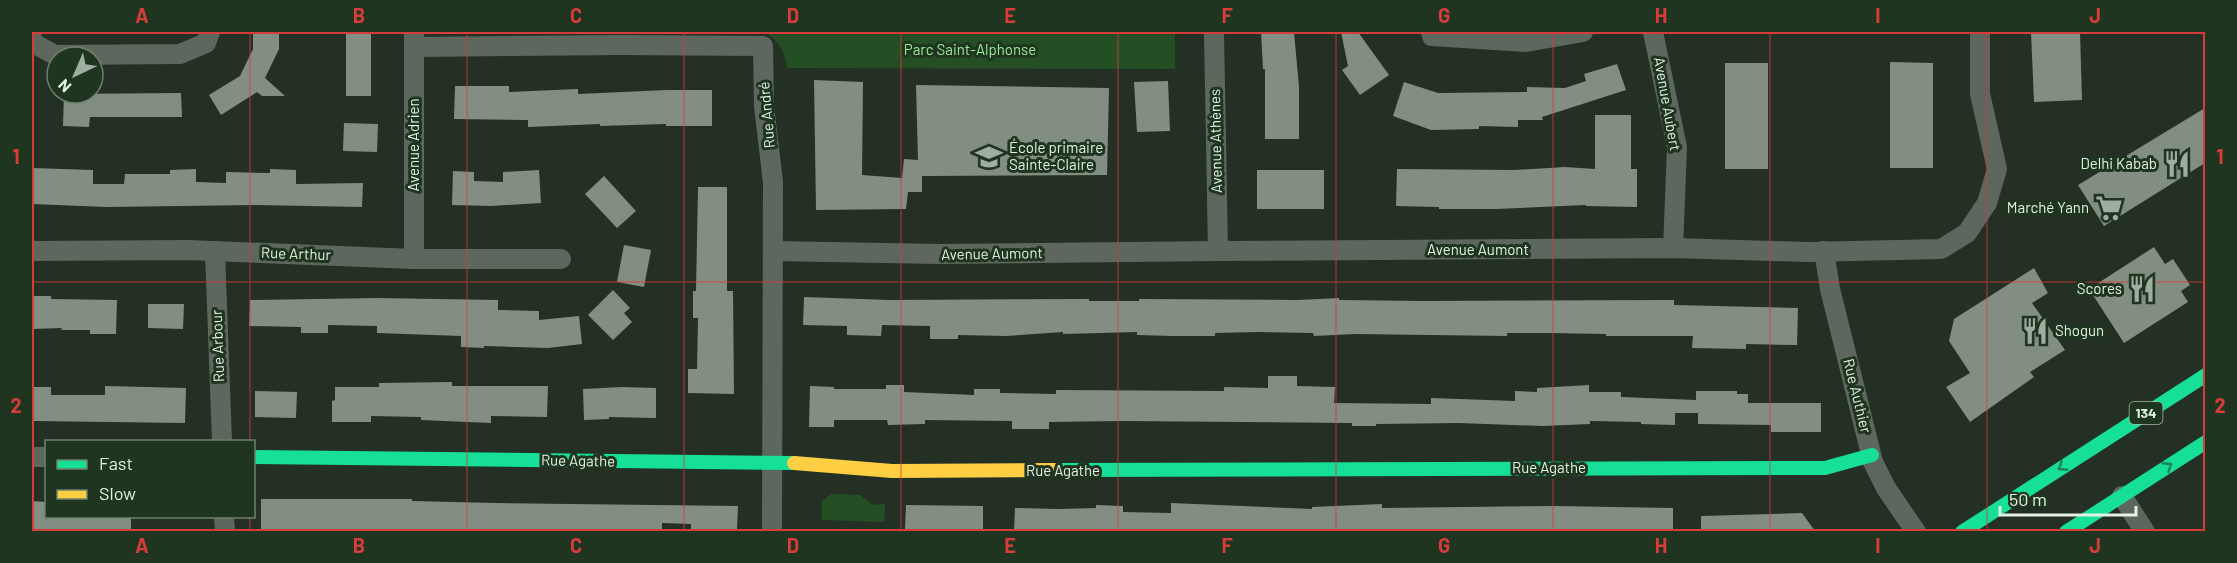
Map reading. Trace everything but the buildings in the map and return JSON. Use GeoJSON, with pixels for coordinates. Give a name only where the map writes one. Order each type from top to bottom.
{"type":"FeatureCollection","features":[{"type":"Feature","properties":{"kind":"street"},"geometry":{"type":"LineString","coordinates":[[32,38],[33,43],[55,55],[180,54],[206,43],[210,32]]}},
{"type":"Feature","properties":{"kind":"street","name":"Avenue Athènes"},"geometry":{"type":"LineString","coordinates":[[1214,32],[1218,251]]}},
{"type":"Feature","properties":{"kind":"street"},"geometry":{"type":"LineString","coordinates":[[1431,32],[1432,36],[1526,42],[1583,32]]}},
{"type":"Feature","properties":{"kind":"street","name":"Avenue Aubert"},"geometry":{"type":"LineString","coordinates":[[1653,32],[1677,147],[1673,248]]}},
{"type":"Feature","properties":{"kind":"street","name":"Avenue Aumont"},"geometry":{"type":"LineString","coordinates":[[773,251],[940,255],[1673,248],[1824,251],[1941,249],[1967,233],[1987,203],[1997,169],[1980,94],[1980,32]]}},
{"type":"Feature","properties":{"kind":"street","name":"Rue André"},"geometry":{"type":"LineString","coordinates":[[414,39],[621,38],[763,46],[764,106],[773,182],[771,531]]}},
{"type":"Feature","properties":{"kind":"street","name":"Avenue Adrien"},"geometry":{"type":"LineString","coordinates":[[414,39],[414,259]]}},
{"type":"Feature","properties":{"kind":"street","name":"Rue Arthur"},"geometry":{"type":"LineString","coordinates":[[32,251],[215,251],[414,259],[561,259]]}},
{"type":"Feature","properties":{"kind":"street","name":"Rue Arbour"},"geometry":{"type":"LineString","coordinates":[[215,251],[222,440]]}},
{"type":"Feature","properties":{"kind":"street","name":"Rue Authier"},"geometry":{"type":"LineString","coordinates":[[1824,251],[1830,289],[1872,455],[1880,476],[1916,531]]}},
{"type":"Feature","properties":{"kind":"street","name":"134"},"geometry":{"type":"LineString","coordinates":[[1962,531],[2205,375]]}},
{"type":"Feature","properties":{"kind":"street"},"geometry":{"type":"LineString","coordinates":[[2066,531],[2205,441]]}},
{"type":"Feature","properties":{"kind":"street","name":"Rue Agathe"},"geometry":{"type":"LineString","coordinates":[[255,457],[772,464],[786,462],[892,471],[1807,468],[1835,466],[1872,455]]}},
{"type":"Feature","properties":{"kind":"street"},"geometry":{"type":"LineString","coordinates":[[2121,496],[2145,531]]}},
{"type":"Feature","properties":{"kind":"green space","name":"Parc Saint-Alphonse"},"geometry":{"type":"Polygon","coordinates":[[[764,32],[1175,32],[1175,69],[787,68],[780,47],[764,32]]]}},
{"type":"Feature","properties":{"kind":"green space"},"geometry":{"type":"Polygon","coordinates":[[[831,494],[860,495],[873,505],[885,504],[884,522],[822,520],[822,501],[831,494]]]}},
{"type":"Feature","properties":{"kind":"traffic: fast"},"geometry":{"type":"LineString","coordinates":[[1962,532],[2206,375]]}},
{"type":"Feature","properties":{"kind":"traffic: fast"},"geometry":{"type":"LineString","coordinates":[[2066,532],[2206,442]]}},
{"type":"Feature","properties":{"kind":"traffic: fast"},"geometry":{"type":"LineString","coordinates":[[1057,470],[1825,468],[1872,455]]}},
{"type":"Feature","properties":{"kind":"traffic: fast"},"geometry":{"type":"LineString","coordinates":[[255,457],[794,463]]}},
{"type":"Feature","properties":{"kind":"traffic: slow"},"geometry":{"type":"LineString","coordinates":[[794,463],[892,471],[1057,470]]}},
{"type":"Feature","properties":{"kind":"place","name":"École primaire Sainte-Claire"},"geometry":{"type":"Point","coordinates":[989,157]}},
{"type":"Feature","properties":{"kind":"place","name":"Delhi Kabab"},"geometry":{"type":"Point","coordinates":[2177,164]}},
{"type":"Feature","properties":{"kind":"place","name":"Marché Yann"},"geometry":{"type":"Point","coordinates":[2109,208]}},
{"type":"Feature","properties":{"kind":"place","name":"Scores"},"geometry":{"type":"Point","coordinates":[2142,289]}},
{"type":"Feature","properties":{"kind":"place","name":"Shogun"},"geometry":{"type":"Point","coordinates":[2035,331]}}]}
